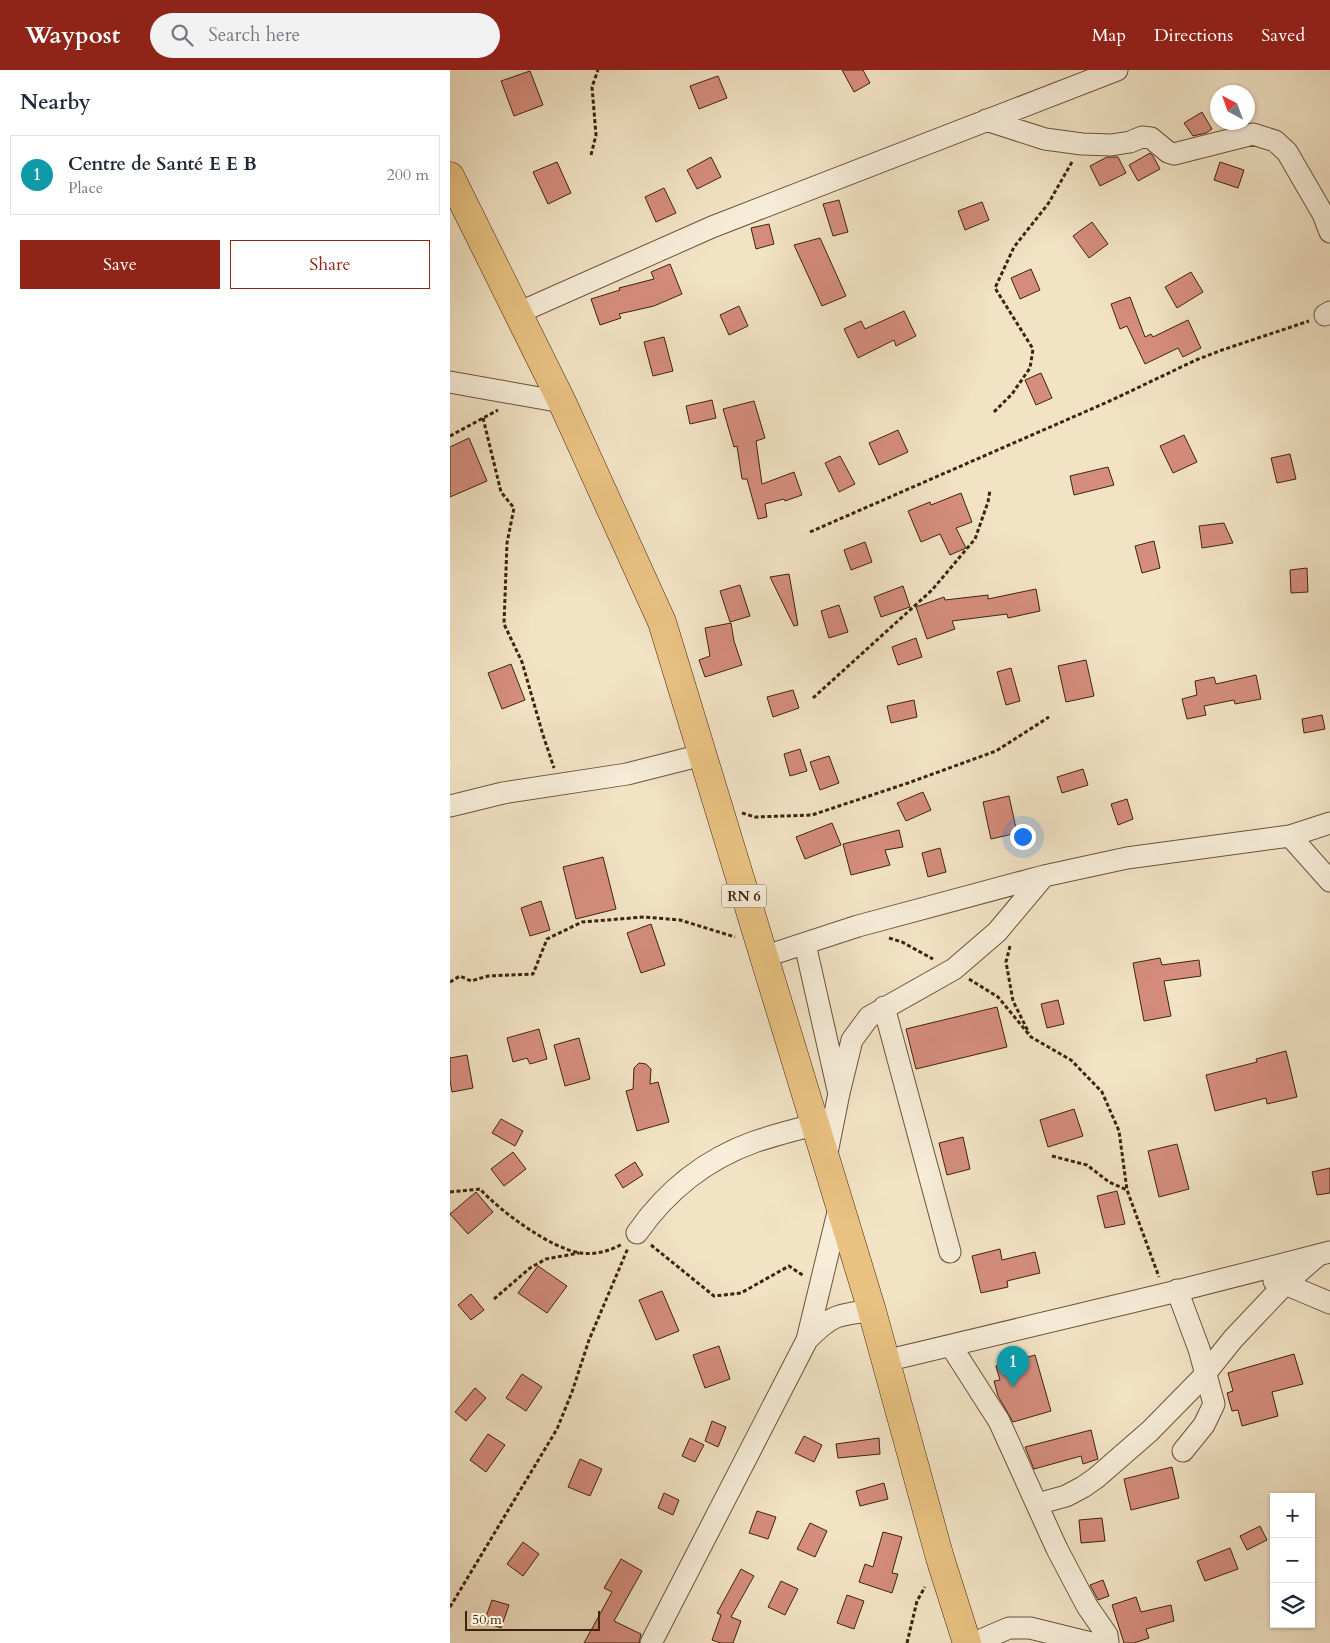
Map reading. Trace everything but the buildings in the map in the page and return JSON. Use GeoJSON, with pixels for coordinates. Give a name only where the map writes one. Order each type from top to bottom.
{"type":"FeatureCollection","features":[{"type":"Feature","properties":{"kind":"main road","name":"RN 6"},"geometry":{"type":"LineString","coordinates":[[450,176],[562,402],[662,622],[825,1163],[872,1311],[940,1558],[967,1643]]}},
{"type":"Feature","properties":{"kind":"street"},"geometry":{"type":"LineString","coordinates":[[518,313],[712,227],[1117,70]]}},
{"type":"Feature","properties":{"kind":"street"},"geometry":{"type":"LineString","coordinates":[[986,120],[1045,139],[1082,144],[1111,145],[1130,142],[1142,137],[1151,138],[1168,152],[1174,154],[1253,134],[1275,141],[1287,152],[1323,214],[1330,232]]}},
{"type":"Feature","properties":{"kind":"street"},"geometry":{"type":"LineString","coordinates":[[450,382],[562,402]]}},
{"type":"Feature","properties":{"kind":"street"},"geometry":{"type":"LineString","coordinates":[[450,806],[503,793],[627,774],[702,755]]}},
{"type":"Feature","properties":{"kind":"street"},"geometry":{"type":"LineString","coordinates":[[761,951],[805,944],[858,926],[1044,876],[1127,858],[1290,836],[1330,823]]}},
{"type":"Feature","properties":{"kind":"street"},"geometry":{"type":"LineString","coordinates":[[1290,836],[1330,881]]}},
{"type":"Feature","properties":{"kind":"street"},"geometry":{"type":"LineString","coordinates":[[825,1163],[838,1093],[852,1040],[869,1017],[954,969],[997,932],[1044,876]]}},
{"type":"Feature","properties":{"kind":"street"},"geometry":{"type":"LineString","coordinates":[[805,944],[838,1093]]}},
{"type":"Feature","properties":{"kind":"street"},"geometry":{"type":"LineString","coordinates":[[884,1007],[950,1252]]}},
{"type":"Feature","properties":{"kind":"street"},"geometry":{"type":"LineString","coordinates":[[635,1236],[666,1197],[684,1180],[710,1163],[754,1142],[814,1124]]}},
{"type":"Feature","properties":{"kind":"street"},"geometry":{"type":"LineString","coordinates":[[651,1643],[807,1340],[839,1208]]}},
{"type":"Feature","properties":{"kind":"street"},"geometry":{"type":"LineString","coordinates":[[885,1361],[1324,1253]]}},
{"type":"Feature","properties":{"kind":"street"},"geometry":{"type":"LineString","coordinates":[[1037,1504],[1066,1496],[1096,1478],[1150,1431],[1206,1373],[1233,1339],[1285,1284],[1324,1253]]}},
{"type":"Feature","properties":{"kind":"street"},"geometry":{"type":"LineString","coordinates":[[1242,1273],[1285,1284],[1330,1303]]}},
{"type":"Feature","properties":{"kind":"street"},"geometry":{"type":"LineString","coordinates":[[1171,1292],[1206,1373],[1214,1404],[1204,1425],[1183,1451]]}},
{"type":"Feature","properties":{"kind":"street"},"geometry":{"type":"LineString","coordinates":[[807,1340],[830,1319],[842,1314],[872,1311]]}},
{"type":"Feature","properties":{"kind":"street"},"geometry":{"type":"LineString","coordinates":[[951,1346],[999,1421],[1057,1549],[1086,1606],[1107,1634],[1108,1642],[1105,1643]]}},
{"type":"Feature","properties":{"kind":"street"},"geometry":{"type":"LineString","coordinates":[[974,1643],[1010,1628],[1030,1628],[1091,1643]]}},
{"type":"Feature","properties":{"kind":"path"},"geometry":{"type":"LineString","coordinates":[[592,155],[596,135],[592,87],[598,70]]}},
{"type":"Feature","properties":{"kind":"path"},"geometry":{"type":"LineString","coordinates":[[994,412],[1012,394],[1030,368],[1033,349],[994,288],[1014,247],[1048,204],[1082,144]]}},
{"type":"Feature","properties":{"kind":"path"},"geometry":{"type":"LineString","coordinates":[[810,532],[1112,400],[1196,360],[1328,314]]}},
{"type":"Feature","properties":{"kind":"path"},"geometry":{"type":"LineString","coordinates":[[450,436],[525,396]]}},
{"type":"Feature","properties":{"kind":"path"},"geometry":{"type":"LineString","coordinates":[[483,418],[501,492],[514,508],[506,543],[504,624],[522,662],[560,785]]}},
{"type":"Feature","properties":{"kind":"path"},"geometry":{"type":"LineString","coordinates":[[813,698],[932,590],[975,539],[988,502],[990,490]]}},
{"type":"Feature","properties":{"kind":"path"},"geometry":{"type":"LineString","coordinates":[[718,807],[755,816],[812,814],[908,783],[996,751],[1049,717]]}},
{"type":"Feature","properties":{"kind":"path"},"geometry":{"type":"LineString","coordinates":[[450,982],[460,976],[471,981],[488,976],[533,974],[547,939],[582,922],[644,917],[680,920],[761,951]]}},
{"type":"Feature","properties":{"kind":"path"},"geometry":{"type":"LineString","coordinates":[[858,926],[902,942],[954,969],[998,997],[1031,1037],[1071,1060],[1102,1092],[1119,1131],[1127,1190],[1171,1292]]}},
{"type":"Feature","properties":{"kind":"path"},"geometry":{"type":"LineString","coordinates":[[1011,944],[1006,962],[1013,1001],[1031,1037]]}},
{"type":"Feature","properties":{"kind":"path"},"geometry":{"type":"LineString","coordinates":[[1052,1156],[1087,1165],[1109,1182],[1127,1190]]}},
{"type":"Feature","properties":{"kind":"path"},"geometry":{"type":"LineString","coordinates":[[450,1192],[480,1189],[487,1197],[526,1227],[552,1242],[580,1253]]}},
{"type":"Feature","properties":{"kind":"path"},"geometry":{"type":"LineString","coordinates":[[494,1299],[530,1268],[546,1259],[615,1249],[635,1236]]}},
{"type":"Feature","properties":{"kind":"path"},"geometry":{"type":"LineString","coordinates":[[635,1236],[714,1296],[741,1293],[789,1266],[820,1288]]}},
{"type":"Feature","properties":{"kind":"path"},"geometry":{"type":"LineString","coordinates":[[450,1607],[556,1430],[572,1392],[590,1340],[635,1236]]}},
{"type":"Feature","properties":{"kind":"path"},"geometry":{"type":"LineString","coordinates":[[907,1643],[918,1601],[940,1558]]}},
{"type":"Feature","properties":{"kind":"place","name":"Centre de Santé E E B"},"geometry":{"type":"Point","coordinates":[1013,1387]}}]}
